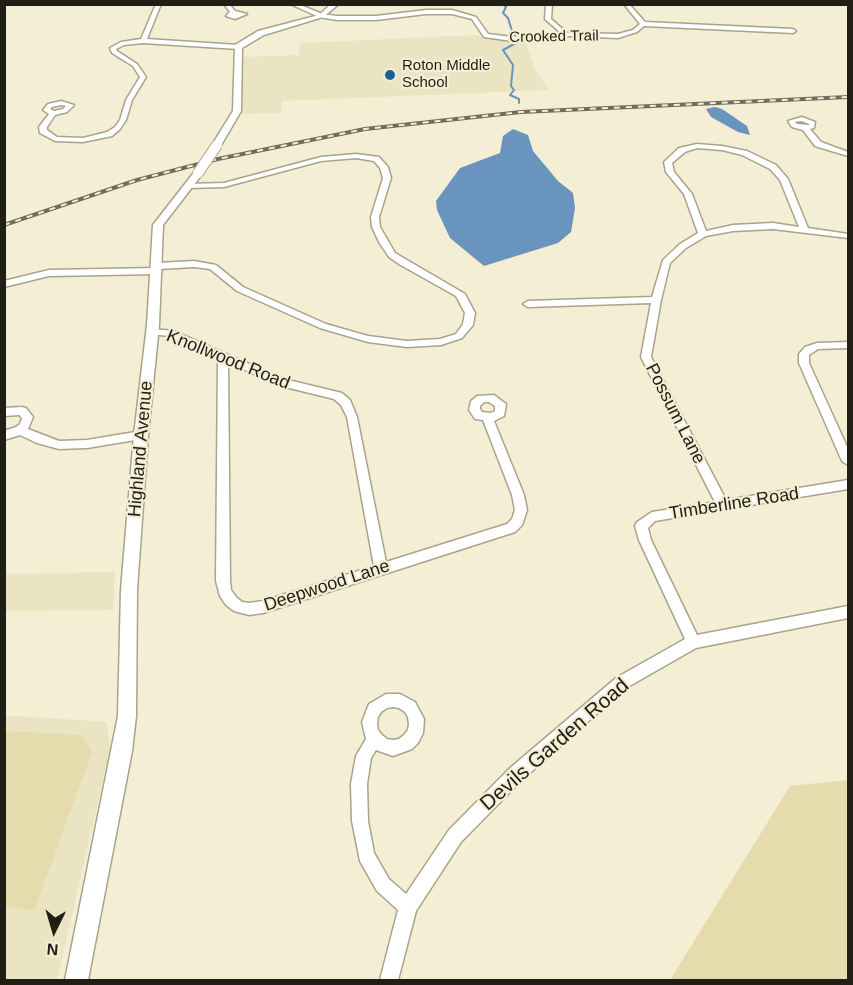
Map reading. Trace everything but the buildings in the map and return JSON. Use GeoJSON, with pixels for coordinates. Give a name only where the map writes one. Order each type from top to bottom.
{"type":"FeatureCollection","features":[{"type":"Feature","properties":{"kind":"street"},"geometry":{"type":"LineString","coordinates":[[143,41],[159,4]]}},
{"type":"Feature","properties":{"kind":"street"},"geometry":{"type":"LineString","coordinates":[[226,4],[233,12]]}},
{"type":"Feature","properties":{"kind":"street"},"geometry":{"type":"LineString","coordinates":[[292,4],[321,16]]}},
{"type":"Feature","properties":{"kind":"street"},"geometry":{"type":"LineString","coordinates":[[53,113],[43,127],[43,131],[55,139],[83,140],[109,134],[118,128],[129,100],[143,78],[135,64],[114,52],[113,48],[123,43],[143,41],[238,47],[261,33],[321,16],[336,4]]}},
{"type":"Feature","properties":{"kind":"street"},"geometry":{"type":"LineString","coordinates":[[549,4],[548,19],[565,34]]}},
{"type":"Feature","properties":{"kind":"street"},"geometry":{"type":"LineString","coordinates":[[626,4],[644,24]]}},
{"type":"Feature","properties":{"kind":"street","name":"Crooked Trail"},"geometry":{"type":"LineString","coordinates":[[321,16],[376,18],[426,12],[452,12],[474,18],[486,36],[496,38],[535,38],[565,34],[618,36],[634,32],[644,24],[793,32]]}},
{"type":"Feature","properties":{"kind":"street","name":"Highland Avenue"},"geometry":{"type":"LineString","coordinates":[[76,981],[127,716],[129,590],[141,435],[153,332],[158,268],[158,225],[193,180],[237,111],[238,47]]}},
{"type":"Feature","properties":{"kind":"street"},"geometry":{"type":"LineString","coordinates":[[805,128],[818,144],[849,154]]}},
{"type":"Feature","properties":{"kind":"street"},"geometry":{"type":"LineString","coordinates":[[703,234],[688,194],[670,172],[668,162],[682,150],[697,146],[734,150],[759,158],[773,167],[784,179],[804,229]]}},
{"type":"Feature","properties":{"kind":"street"},"geometry":{"type":"LineString","coordinates":[[4,284],[49,273],[194,264],[213,267],[240,289],[323,326],[368,339],[407,344],[441,342],[459,336],[468,325],[470,319],[468,307],[460,294],[402,262],[392,255],[383,243],[376,227],[375,217],[387,178],[384,167],[376,159],[356,156],[321,159],[224,185],[193,180]]}},
{"type":"Feature","properties":{"kind":"street","name":"Possum Lane"},"geometry":{"type":"LineString","coordinates":[[723,506],[646,357],[656,300],[666,262],[683,246],[703,234],[753,226],[804,229],[849,236]]}},
{"type":"Feature","properties":{"kind":"street"},"geometry":{"type":"LineString","coordinates":[[528,304],[656,300]]}},
{"type":"Feature","properties":{"kind":"street","name":"Knollwood Road"},"geometry":{"type":"LineString","coordinates":[[153,332],[171,333],[281,382],[338,396],[345,403],[352,417],[381,568]]}},
{"type":"Feature","properties":{"kind":"street"},"geometry":{"type":"LineString","coordinates":[[849,345],[817,346],[809,349],[804,354],[804,363],[849,462]]}},
{"type":"Feature","properties":{"kind":"street","name":"Deepwood Lane"},"geometry":{"type":"LineString","coordinates":[[223,356],[223,581],[225,592],[239,607],[249,609],[263,607],[511,528],[518,521],[520,510],[518,495],[488,418]]}},
{"type":"Feature","properties":{"kind":"street"},"geometry":{"type":"LineString","coordinates":[[4,412],[16,410],[26,413],[27,421],[20,430],[4,436]]}},
{"type":"Feature","properties":{"kind":"street"},"geometry":{"type":"LineString","coordinates":[[20,430],[59,445],[87,444],[141,435]]}},
{"type":"Feature","properties":{"kind":"street","name":"Timberline Road"},"geometry":{"type":"LineString","coordinates":[[693,642],[645,540],[641,526],[652,517],[849,485]]}},
{"type":"Feature","properties":{"kind":"street","name":"Devils Garden Road"},"geometry":{"type":"LineString","coordinates":[[389,981],[408,907],[455,836],[515,775],[621,682],[693,642],[849,612]]}},
{"type":"Feature","properties":{"kind":"street"},"geometry":{"type":"LineString","coordinates":[[374,738],[364,756],[359,784],[360,821],[366,855],[383,885],[408,907]]}},
{"type":"Feature","properties":{"kind":"shaded area","name":"Roton Middle School"},"geometry":{"type":"Polygon","coordinates":[[[477,35],[498,40],[525,40],[535,70],[549,90],[282,101],[281,113],[240,114],[243,57],[299,55],[300,43],[477,35]]]}},
{"type":"Feature","properties":{"kind":"shaded area"},"geometry":{"type":"Polygon","coordinates":[[[115,572],[113,610],[5,611],[5,574],[115,572]]]}},
{"type":"Feature","properties":{"kind":"shaded area"},"geometry":{"type":"Polygon","coordinates":[[[4,715],[107,722],[110,750],[57,980],[5,980],[4,715]]]}},
{"type":"Feature","properties":{"kind":"shaded area"},"geometry":{"type":"Polygon","coordinates":[[[5,731],[82,735],[92,752],[34,911],[5,906],[5,731]]]}},
{"type":"Feature","properties":{"kind":"shaded area"},"geometry":{"type":"Polygon","coordinates":[[[848,780],[848,980],[670,980],[790,786],[848,780]]]}},
{"type":"Feature","properties":{"kind":"water"},"geometry":{"type":"Polygon","coordinates":[[[715,107],[722,109],[747,126],[750,135],[738,132],[711,117],[706,109],[715,107]]]}},
{"type":"Feature","properties":{"kind":"water"},"geometry":{"type":"Polygon","coordinates":[[[513,129],[528,135],[533,151],[558,181],[573,193],[575,208],[571,232],[558,243],[484,266],[450,238],[437,210],[436,201],[460,168],[500,153],[503,136],[513,129]]]}},
{"type":"Feature","properties":{"kind":"waterway"},"geometry":{"type":"LineString","coordinates":[[502,4],[506,7],[503,13],[508,18],[513,34],[517,36]]}},
{"type":"Feature","properties":{"kind":"waterway"},"geometry":{"type":"LineString","coordinates":[[518,42],[503,50],[513,65],[511,86],[514,90],[510,95],[519,99],[519,103]]}},
{"type":"Feature","properties":{"kind":"railway"},"geometry":{"type":"LineString","coordinates":[[4,225],[137,180],[218,159],[365,129],[521,112],[848,97]]}},
{"type":"Feature","properties":{"kind":"place","name":"Roton Middle School"},"geometry":{"type":"Point","coordinates":[390,75]}}]}
